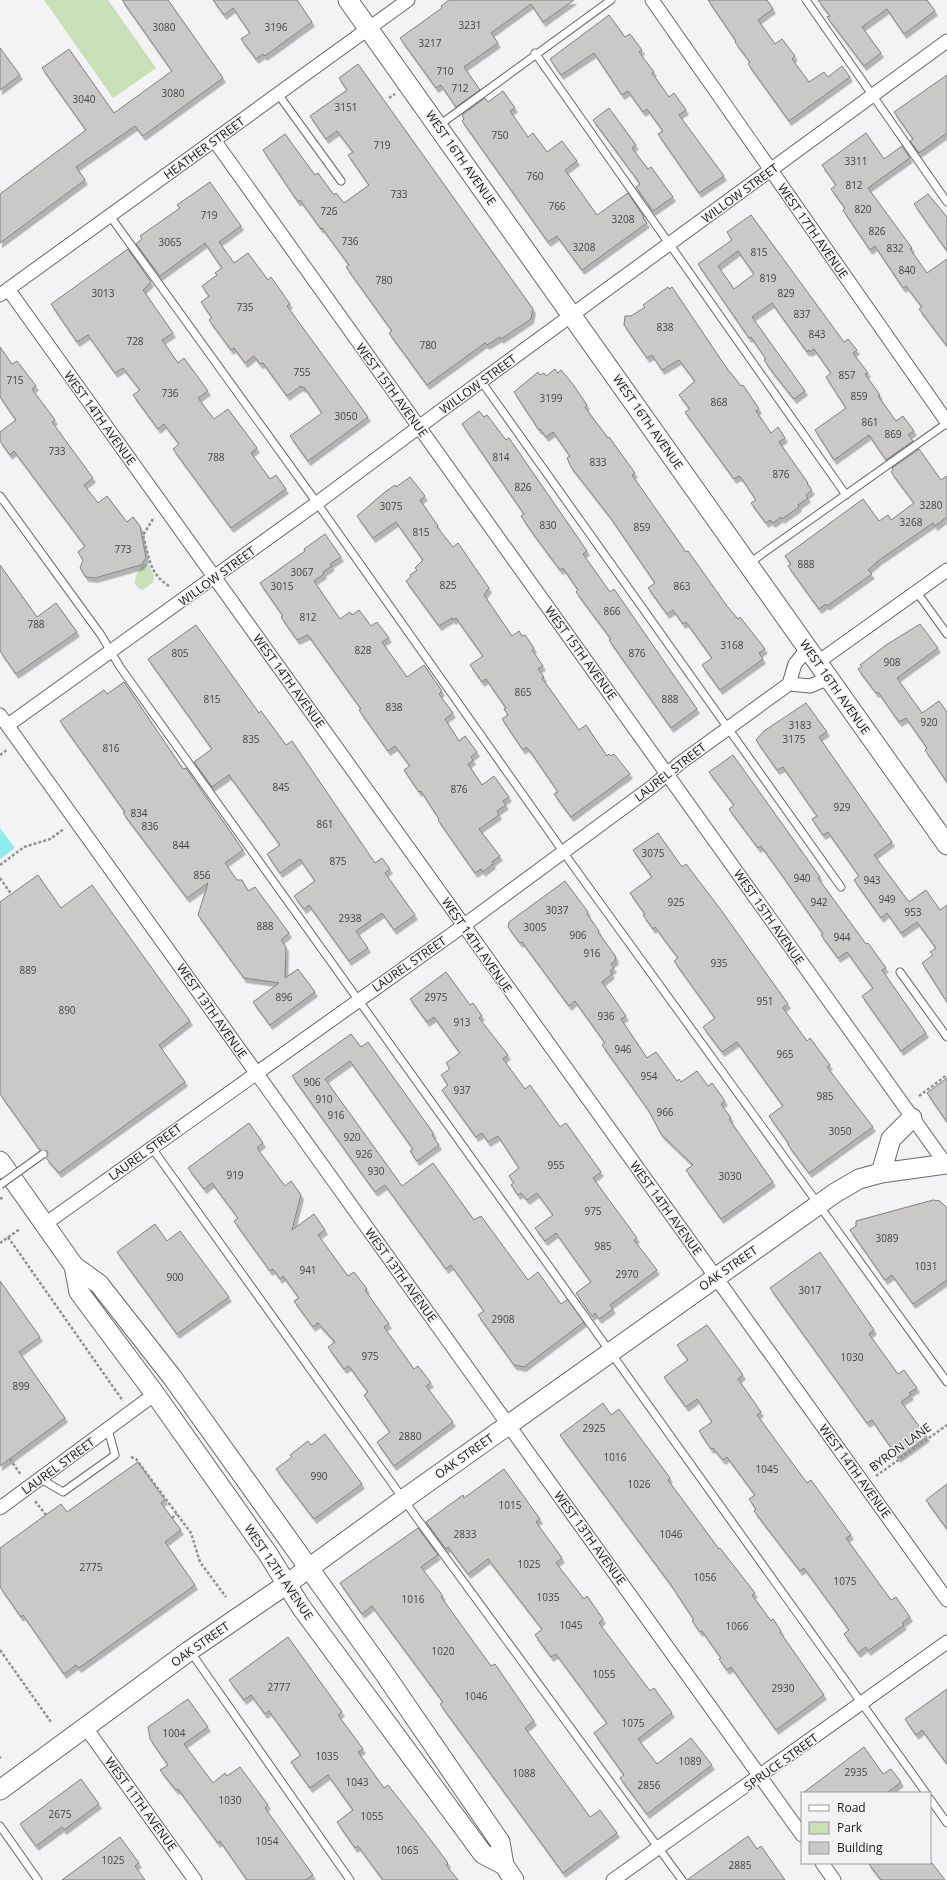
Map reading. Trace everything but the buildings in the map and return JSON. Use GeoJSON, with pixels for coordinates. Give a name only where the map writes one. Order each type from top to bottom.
{"type":"FeatureCollection","features":[{"type":"Feature","properties":{"kind":"street","name":"WEST 16TH AVENUE"},"geometry":{"type":"LineString","coordinates":[[348,0],[947,845]]}},
{"type":"Feature","properties":{"kind":"street","name":"HEATHER STREET"},"geometry":{"type":"LineString","coordinates":[[4,292],[408,0]]}},
{"type":"Feature","properties":{"kind":"street","name":"WEST 17TH AVENUE"},"geometry":{"type":"LineString","coordinates":[[652,0],[947,422]]}},
{"type":"Feature","properties":{"kind":"street","name":"WILLOW STREET"},"geometry":{"type":"LineString","coordinates":[[8,725],[317,503],[481,381],[947,41]]}},
{"type":"Feature","properties":{"kind":"street","name":"WEST 15TH AVENUE"},"geometry":{"type":"LineString","coordinates":[[214,140],[946,1165]]}},
{"type":"Feature","properties":{"kind":"street","name":"WEST 14TH AVENUE"},"geometry":{"type":"LineString","coordinates":[[4,292],[214,578],[947,1600]]}},
{"type":"Feature","properties":{"kind":"street"},"geometry":{"type":"LineString","coordinates":[[829,678],[810,686],[789,684],[794,664],[813,655],[947,570]]}},
{"type":"Feature","properties":{"kind":"street","name":"LAUREL STREET"},"geometry":{"type":"LineString","coordinates":[[45,1224],[463,925],[789,684]]}},
{"type":"Feature","properties":{"kind":"street","name":"WEST 13TH AVENUE"},"geometry":{"type":"LineString","coordinates":[[0,714],[801,1834]]}},
{"type":"Feature","properties":{"kind":"street"},"geometry":{"type":"LineString","coordinates":[[881,1173],[891,1139],[912,1118]]}},
{"type":"Feature","properties":{"kind":"street","name":"WEST 12TH AVENUE"},"geometry":{"type":"LineString","coordinates":[[0,1161],[74,1266],[99,1284],[172,1377],[388,1679],[500,1842],[509,1873]]}},
{"type":"Feature","properties":{"kind":"street","name":"OAK STREET"},"geometry":{"type":"LineString","coordinates":[[0,1790],[190,1651],[287,1584],[404,1498],[819,1204],[859,1179],[881,1173],[946,1165]]}},
{"type":"Feature","properties":{"kind":"street","name":"WEST 12TH AVENUE"},"geometry":{"type":"LineString","coordinates":[[74,1266],[79,1292],[155,1394],[268,1554],[302,1607],[483,1854],[509,1873]]}},
{"type":"Feature","properties":{"kind":"street","name":"LAUREL STREET"},"geometry":{"type":"LineString","coordinates":[[0,1508],[155,1394]]}},
{"type":"Feature","properties":{"kind":"street","name":"SPRUCE STREET"},"geometry":{"type":"LineString","coordinates":[[614,1880],[947,1642]]}},
{"type":"Feature","properties":{"kind":"street","name":"WEST 11TH AVENUE"},"geometry":{"type":"LineString","coordinates":[[86,1728],[195,1880]]}},
{"type":"Feature","properties":{"kind":"street"},"geometry":{"type":"LineString","coordinates":[[823,1864],[834,1880]]}},
{"type":"Feature","properties":{"kind":"lane"},"geometry":{"type":"LineString","coordinates":[[438,126],[536,53],[611,0]]}},
{"type":"Feature","properties":{"kind":"lane"},"geometry":{"type":"LineString","coordinates":[[806,0],[947,202]]}},
{"type":"Feature","properties":{"kind":"lane"},"geometry":{"type":"LineString","coordinates":[[536,53],[846,495]]}},
{"type":"Feature","properties":{"kind":"lane"},"geometry":{"type":"LineString","coordinates":[[278,94],[342,181]]}},
{"type":"Feature","properties":{"kind":"lane"},"geometry":{"type":"LineString","coordinates":[[110,216],[317,503],[564,851],[947,1382]]}},
{"type":"Feature","properties":{"kind":"lane"},"geometry":{"type":"LineString","coordinates":[[481,381],[840,887]]}},
{"type":"Feature","properties":{"kind":"lane"},"geometry":{"type":"LineString","coordinates":[[748,564],[947,422]]}},
{"type":"Feature","properties":{"kind":"lane"},"geometry":{"type":"LineString","coordinates":[[0,496],[101,635],[120,667],[358,1000],[612,1350],[925,1792]]}},
{"type":"Feature","properties":{"kind":"lane"},"geometry":{"type":"LineString","coordinates":[[916,591],[947,634]]}},
{"type":"Feature","properties":{"kind":"lane"},"geometry":{"type":"LineString","coordinates":[[900,972],[947,1037]]}},
{"type":"Feature","properties":{"kind":"lane"},"geometry":{"type":"LineString","coordinates":[[152,1148],[682,1880]]}},
{"type":"Feature","properties":{"kind":"lane"},"geometry":{"type":"LineString","coordinates":[[0,1185],[43,1154]]}},
{"type":"Feature","properties":{"kind":"lane"},"geometry":{"type":"LineString","coordinates":[[41,1479],[63,1492],[115,1455],[108,1429]]}},
{"type":"Feature","properties":{"kind":"lane"},"geometry":{"type":"LineString","coordinates":[[190,1651],[350,1880]]}},
{"type":"Feature","properties":{"kind":"lane"},"geometry":{"type":"LineString","coordinates":[[931,1800],[947,1823]]}},
{"type":"Feature","properties":{"kind":"lane"},"geometry":{"type":"LineString","coordinates":[[0,1826],[38,1880]]}},
{"type":"Feature","properties":{"kind":"path"},"geometry":{"type":"LineString","coordinates":[[389,98],[395,94]]}},
{"type":"Feature","properties":{"kind":"path"},"geometry":{"type":"LineString","coordinates":[[153,519],[143,535],[145,544],[156,575],[170,587]]}},
{"type":"Feature","properties":{"kind":"path"},"geometry":{"type":"LineString","coordinates":[[0,754],[10,748]]}},
{"type":"Feature","properties":{"kind":"path"},"geometry":{"type":"LineString","coordinates":[[0,865],[24,848],[50,839],[64,828]]}},
{"type":"Feature","properties":{"kind":"path"},"geometry":{"type":"LineString","coordinates":[[0,878],[11,894]]}},
{"type":"Feature","properties":{"kind":"path"},"geometry":{"type":"LineString","coordinates":[[919,1096],[947,1075]]}},
{"type":"Feature","properties":{"kind":"path"},"geometry":{"type":"LineString","coordinates":[[0,1243],[20,1229]]}},
{"type":"Feature","properties":{"kind":"path"},"geometry":{"type":"LineString","coordinates":[[8,1238],[124,1403]]}},
{"type":"Feature","properties":{"kind":"path","name":"BYRON LANE"},"geometry":{"type":"LineString","coordinates":[[864,1484],[947,1424]]}},
{"type":"Feature","properties":{"kind":"path"},"geometry":{"type":"LineString","coordinates":[[131,1457],[136,1459],[191,1533],[200,1562],[226,1597]]}},
{"type":"Feature","properties":{"kind":"path"},"geometry":{"type":"LineString","coordinates":[[10,1459],[21,1475]]}},
{"type":"Feature","properties":{"kind":"path"},"geometry":{"type":"LineString","coordinates":[[35,1501],[46,1515]]}},
{"type":"Feature","properties":{"kind":"path"},"geometry":{"type":"LineString","coordinates":[[172,1518],[177,1514]]}},
{"type":"Feature","properties":{"kind":"path"},"geometry":{"type":"LineString","coordinates":[[0,1650],[51,1722]]}},
{"type":"Feature","properties":{"kind":"green space"},"geometry":{"type":"Polygon","coordinates":[[[44,0],[108,0],[156,68],[113,98],[44,0]]]}},
{"type":"Feature","properties":{"kind":"green space"},"geometry":{"type":"Polygon","coordinates":[[[143,564],[149,565],[154,576],[153,582],[143,590],[138,588],[135,584],[136,575],[143,564]]]}},
{"type":"Feature","properties":{"kind":"water"},"geometry":{"type":"Polygon","coordinates":[[[0,828],[15,848],[0,859],[0,828]]]}}]}
